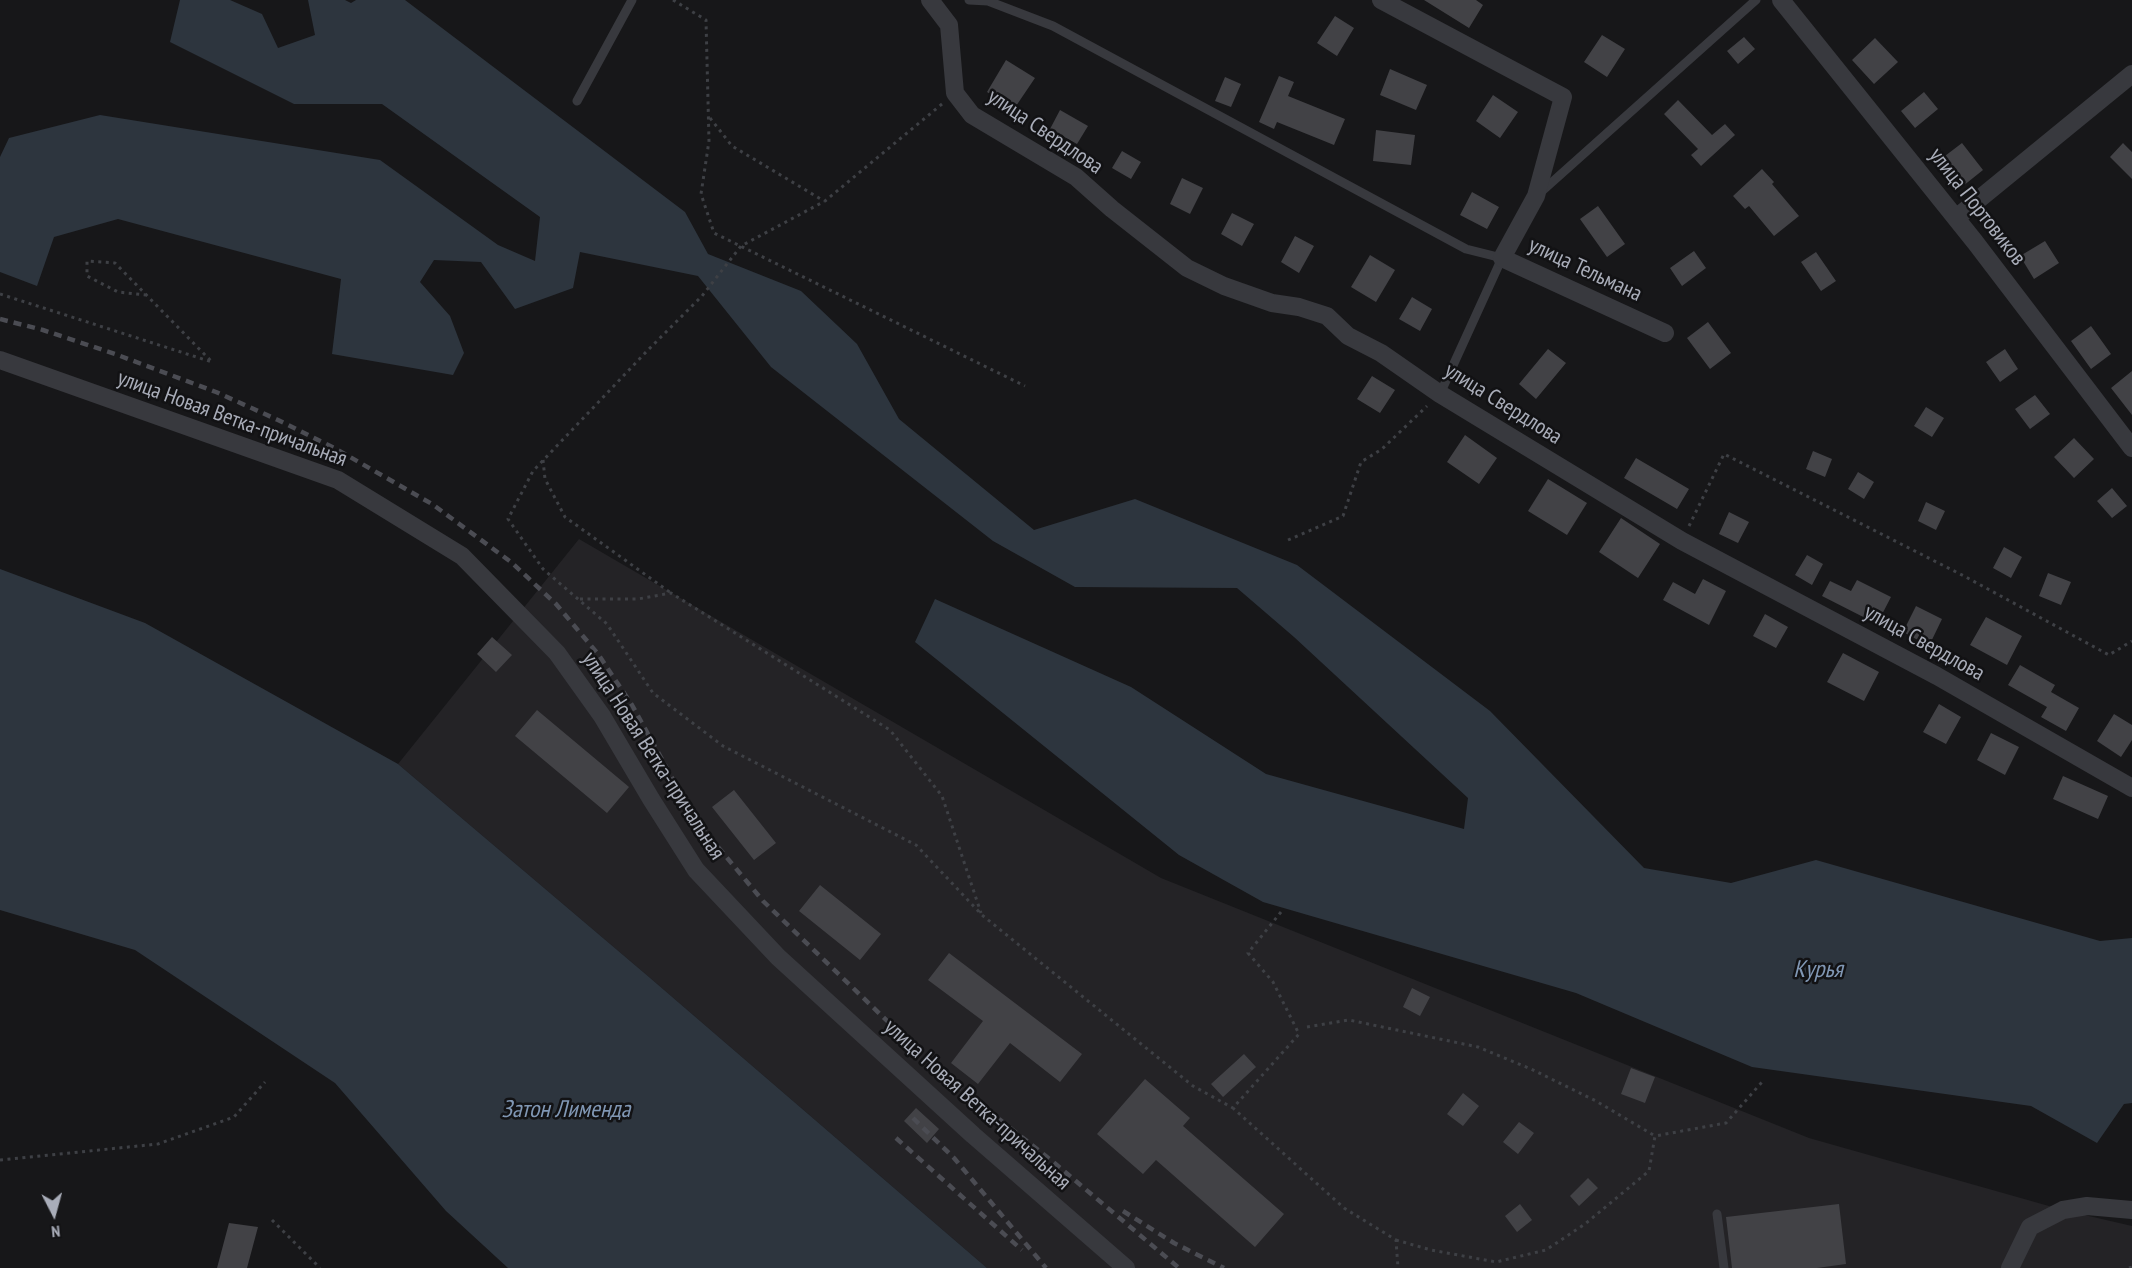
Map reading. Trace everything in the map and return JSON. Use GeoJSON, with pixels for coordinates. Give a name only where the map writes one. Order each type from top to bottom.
{"type":"FeatureCollection","features":[{"type":"Feature","properties":{"kind":"street","name":"улица Свердлова"},"geometry":{"type":"LineString","coordinates":[[930,0],[949,25],[954,93],[972,115],[1076,177],[1112,209],[1187,268],[1224,286],[1272,303],[1299,306],[1327,316],[1348,336],[1381,353],[1440,394],[1682,541],[1937,676],[2132,788]]}},
{"type":"Feature","properties":{"kind":"street","name":"улица Тельмана"},"geometry":{"type":"LineString","coordinates":[[1381,0],[1563,96],[1536,196],[1502,258],[1665,333]]}},
{"type":"Feature","properties":{"kind":"street","name":"улица Портовиков"},"geometry":{"type":"LineString","coordinates":[[1780,0],[1956,218],[2132,448]]}},
{"type":"Feature","properties":{"kind":"street"},"geometry":{"type":"LineString","coordinates":[[1956,218],[2132,74]]}},
{"type":"Feature","properties":{"kind":"street","name":"улица Новая Ветка-причальная"},"geometry":{"type":"LineString","coordinates":[[0,360],[338,480],[462,556],[557,653],[602,716],[696,870],[778,957],[973,1136],[1126,1268]]}},
{"type":"Feature","properties":{"kind":"street"},"geometry":{"type":"LineString","coordinates":[[2010,1268],[2030,1227],[2062,1210],[2087,1206],[2132,1210]]}},
{"type":"Feature","properties":{"kind":"lane"},"geometry":{"type":"LineString","coordinates":[[578,101],[632,0]]}},
{"type":"Feature","properties":{"kind":"lane"},"geometry":{"type":"LineString","coordinates":[[969,0],[988,2],[1053,26],[1466,249],[1502,258],[1440,394]]}},
{"type":"Feature","properties":{"kind":"lane"},"geometry":{"type":"LineString","coordinates":[[1536,196],[1756,0]]}},
{"type":"Feature","properties":{"kind":"lane"},"geometry":{"type":"LineString","coordinates":[[1717,1214],[1724,1268]]}},
{"type":"Feature","properties":{"kind":"path"},"geometry":{"type":"LineString","coordinates":[[674,0],[706,20],[709,141],[702,194],[714,233],[1025,386]]}},
{"type":"Feature","properties":{"kind":"path"},"geometry":{"type":"LineString","coordinates":[[954,93],[825,201],[741,246],[702,296],[533,471],[508,519],[543,569],[607,624],[652,693],[723,746],[916,845],[982,915],[1193,1086],[1233,1108],[1344,1208],[1396,1240],[1431,1250],[1496,1262],[1546,1250],[1585,1224],[1649,1171],[1655,1136]]}},
{"type":"Feature","properties":{"kind":"path"},"geometry":{"type":"LineString","coordinates":[[708,117],[732,146],[825,201]]}},
{"type":"Feature","properties":{"kind":"path"},"geometry":{"type":"LineString","coordinates":[[0,294],[212,362],[115,263],[87,261],[87,276],[118,292],[146,295]]}},
{"type":"Feature","properties":{"kind":"path"},"geometry":{"type":"LineString","coordinates":[[1288,540],[1343,516],[1361,462],[1382,449],[1440,394]]}},
{"type":"Feature","properties":{"kind":"path"},"geometry":{"type":"LineString","coordinates":[[1682,541],[1724,454],[1964,576],[2109,655],[2132,641]]}},
{"type":"Feature","properties":{"kind":"path"},"geometry":{"type":"LineString","coordinates":[[543,460],[545,478],[565,517],[671,594],[890,730],[942,796],[982,915]]}},
{"type":"Feature","properties":{"kind":"path"},"geometry":{"type":"LineString","coordinates":[[578,599],[638,599],[671,594]]}},
{"type":"Feature","properties":{"kind":"path"},"geometry":{"type":"LineString","coordinates":[[1233,1108],[1299,1034],[1273,982],[1248,953],[1281,912]]}},
{"type":"Feature","properties":{"kind":"path"},"geometry":{"type":"LineString","coordinates":[[1307,1027],[1349,1020],[1478,1047],[1532,1069],[1596,1101],[1655,1136],[1726,1123],[1762,1082]]}},
{"type":"Feature","properties":{"kind":"path"},"geometry":{"type":"LineString","coordinates":[[0,1160],[158,1144],[234,1117],[265,1082]]}},
{"type":"Feature","properties":{"kind":"path"},"geometry":{"type":"LineString","coordinates":[[272,1220],[320,1268]]}},
{"type":"Feature","properties":{"kind":"path"},"geometry":{"type":"LineString","coordinates":[[1396,1240],[1398,1268]]}},
{"type":"Feature","properties":{"kind":"shaded area"},"geometry":{"type":"Polygon","coordinates":[[[579,539],[1161,878],[1809,1138],[2063,1210],[2132,1226],[2132,1268],[987,1268],[398,764],[579,539]]]}},
{"type":"Feature","properties":{"kind":"water","name":"Курья"},"geometry":{"type":"Polygon","coordinates":[[[180,0],[230,0],[262,14],[278,48],[315,35],[308,0],[345,0],[351,3],[356,0],[405,0],[685,212],[708,254],[801,291],[857,344],[899,419],[1034,530],[1135,499],[1297,565],[1490,711],[1644,868],[1731,883],[1816,860],[2100,941],[2132,938],[2132,1103],[2124,1104],[2097,1143],[2031,1106],[1752,1067],[1576,993],[1263,902],[1179,855],[915,642],[935,599],[1131,687],[1266,774],[1464,829],[1468,798],[1294,637],[1237,588],[1075,587],[993,541],[771,367],[698,276],[580,252],[573,288],[515,309],[481,262],[434,260],[420,282],[450,316],[464,353],[453,375],[332,354],[341,279],[118,219],[54,237],[37,286],[0,272],[0,157],[9,138],[100,115],[380,160],[498,245],[535,261],[540,217],[382,104],[294,104],[170,42],[180,0]]]}},
{"type":"Feature","properties":{"kind":"water","name":"Затон Лименда"},"geometry":{"type":"Polygon","coordinates":[[[0,569],[145,623],[398,764],[987,1268],[508,1268],[446,1211],[335,1083],[135,950],[0,910],[0,569]]]}},
{"type":"Feature","properties":{"kind":"building"},"geometry":{"type":"Polygon","coordinates":[[[1424,0],[1476,0],[1483,5],[1469,28],[1424,0]]]}},
{"type":"Feature","properties":{"kind":"building"},"geometry":{"type":"Polygon","coordinates":[[[1335,16],[1354,28],[1337,56],[1317,43],[1335,16]]]}},
{"type":"Feature","properties":{"kind":"building"},"geometry":{"type":"Polygon","coordinates":[[[1602,35],[1625,49],[1607,77],[1584,62],[1602,35]]]}},
{"type":"Feature","properties":{"kind":"building"},"geometry":{"type":"Polygon","coordinates":[[[1744,37],[1755,49],[1738,64],[1727,51],[1744,37]]]}},
{"type":"Feature","properties":{"kind":"building"},"geometry":{"type":"Polygon","coordinates":[[[1875,38],[1898,62],[1874,84],[1852,60],[1875,38]]]}},
{"type":"Feature","properties":{"kind":"building"},"geometry":{"type":"Polygon","coordinates":[[[1006,60],[1035,78],[1014,109],[987,92],[1006,60]]]}},
{"type":"Feature","properties":{"kind":"building"},"geometry":{"type":"Polygon","coordinates":[[[1390,69],[1427,85],[1416,110],[1380,95],[1390,69]]]}},
{"type":"Feature","properties":{"kind":"building"},"geometry":{"type":"Polygon","coordinates":[[[1279,76],[1294,82],[1288,96],[1345,119],[1334,145],[1277,122],[1274,129],[1259,122],[1279,76]]]}},
{"type":"Feature","properties":{"kind":"building"},"geometry":{"type":"Polygon","coordinates":[[[1225,77],[1241,84],[1231,107],[1215,101],[1225,77]]]}},
{"type":"Feature","properties":{"kind":"building"},"geometry":{"type":"Polygon","coordinates":[[[1924,92],[1938,109],[1915,128],[1901,111],[1924,92]]]}},
{"type":"Feature","properties":{"kind":"building"},"geometry":{"type":"Polygon","coordinates":[[[1493,95],[1518,112],[1500,138],[1476,121],[1493,95]]]}},
{"type":"Feature","properties":{"kind":"building"},"geometry":{"type":"Polygon","coordinates":[[[1678,100],[1712,135],[1725,124],[1735,135],[1701,166],[1691,155],[1698,149],[1664,114],[1678,100]]]}},
{"type":"Feature","properties":{"kind":"building"},"geometry":{"type":"Polygon","coordinates":[[[1060,110],[1088,126],[1077,144],[1050,129],[1060,110]]]}},
{"type":"Feature","properties":{"kind":"building"},"geometry":{"type":"Polygon","coordinates":[[[1376,130],[1415,135],[1411,165],[1373,161],[1376,130]]]}},
{"type":"Feature","properties":{"kind":"building"},"geometry":{"type":"Polygon","coordinates":[[[1962,143],[1983,170],[1963,186],[1941,159],[1962,143]]]}},
{"type":"Feature","properties":{"kind":"building"},"geometry":{"type":"Polygon","coordinates":[[[2123,143],[2132,152],[2132,179],[2110,157],[2123,143]]]}},
{"type":"Feature","properties":{"kind":"building"},"geometry":{"type":"Polygon","coordinates":[[[1122,151],[1141,162],[1131,179],[1112,168],[1122,151]]]}},
{"type":"Feature","properties":{"kind":"building"},"geometry":{"type":"Polygon","coordinates":[[[1762,169],[1799,216],[1774,236],[1749,206],[1745,209],[1733,196],[1762,169]]]}},
{"type":"Feature","properties":{"kind":"building"},"geometry":{"type":"Polygon","coordinates":[[[1182,178],[1203,188],[1190,214],[1170,204],[1182,178]]]}},
{"type":"Feature","properties":{"kind":"building"},"geometry":{"type":"Polygon","coordinates":[[[1472,192],[1499,207],[1487,229],[1460,215],[1472,192]]]}},
{"type":"Feature","properties":{"kind":"building"},"geometry":{"type":"Polygon","coordinates":[[[1598,206],[1625,244],[1607,257],[1580,219],[1598,206]]]}},
{"type":"Feature","properties":{"kind":"building"},"geometry":{"type":"Polygon","coordinates":[[[1232,213],[1254,224],[1242,246],[1221,234],[1232,213]]]}},
{"type":"Feature","properties":{"kind":"building"},"geometry":{"type":"Polygon","coordinates":[[[1295,236],[1314,246],[1299,273],[1281,262],[1295,236]]]}},
{"type":"Feature","properties":{"kind":"building"},"geometry":{"type":"Polygon","coordinates":[[[2045,241],[2059,263],[2034,279],[2020,256],[2045,241]]]}},
{"type":"Feature","properties":{"kind":"building"},"geometry":{"type":"Polygon","coordinates":[[[1694,251],[1706,268],[1682,286],[1670,268],[1694,251]]]}},
{"type":"Feature","properties":{"kind":"building"},"geometry":{"type":"Polygon","coordinates":[[[1816,252],[1836,281],[1821,291],[1801,262],[1816,252]]]}},
{"type":"Feature","properties":{"kind":"building"},"geometry":{"type":"Polygon","coordinates":[[[1370,255],[1395,270],[1376,302],[1351,287],[1370,255]]]}},
{"type":"Feature","properties":{"kind":"building"},"geometry":{"type":"Polygon","coordinates":[[[1412,297],[1432,309],[1420,331],[1399,319],[1412,297]]]}},
{"type":"Feature","properties":{"kind":"building"},"geometry":{"type":"Polygon","coordinates":[[[1708,322],[1731,353],[1710,369],[1687,338],[1708,322]]]}},
{"type":"Feature","properties":{"kind":"building"},"geometry":{"type":"Polygon","coordinates":[[[2091,326],[2111,354],[2091,369],[2071,341],[2091,326]]]}},
{"type":"Feature","properties":{"kind":"building"},"geometry":{"type":"Polygon","coordinates":[[[1548,349],[1566,363],[1536,399],[1519,384],[1548,349]]]}},
{"type":"Feature","properties":{"kind":"building"},"geometry":{"type":"Polygon","coordinates":[[[2005,349],[2018,369],[2000,382],[1986,362],[2005,349]]]}},
{"type":"Feature","properties":{"kind":"building"},"geometry":{"type":"Polygon","coordinates":[[[2132,371],[2132,415],[2111,388],[2132,371]]]}},
{"type":"Feature","properties":{"kind":"building"},"geometry":{"type":"Polygon","coordinates":[[[1372,376],[1395,390],[1380,413],[1357,399],[1372,376]]]}},
{"type":"Feature","properties":{"kind":"building"},"geometry":{"type":"Polygon","coordinates":[[[2035,395],[2050,414],[2030,429],[2015,409],[2035,395]]]}},
{"type":"Feature","properties":{"kind":"building"},"geometry":{"type":"Polygon","coordinates":[[[1926,407],[1944,418],[1932,437],[1914,426],[1926,407]]]}},
{"type":"Feature","properties":{"kind":"building"},"geometry":{"type":"Polygon","coordinates":[[[1465,435],[1497,458],[1479,484],[1447,462],[1465,435]]]}},
{"type":"Feature","properties":{"kind":"building"},"geometry":{"type":"Polygon","coordinates":[[[2074,438],[2094,459],[2074,478],[2054,457],[2074,438]]]}},
{"type":"Feature","properties":{"kind":"building"},"geometry":{"type":"Polygon","coordinates":[[[1813,451],[1832,459],[1825,477],[1806,469],[1813,451]]]}},
{"type":"Feature","properties":{"kind":"building"},"geometry":{"type":"Polygon","coordinates":[[[1636,458],[1689,489],[1677,509],[1624,478],[1636,458]]]}},
{"type":"Feature","properties":{"kind":"building"},"geometry":{"type":"Polygon","coordinates":[[[1858,472],[1874,482],[1864,499],[1848,489],[1858,472]]]}},
{"type":"Feature","properties":{"kind":"building"},"geometry":{"type":"Polygon","coordinates":[[[1548,479],[1587,503],[1567,535],[1528,511],[1548,479]]]}},
{"type":"Feature","properties":{"kind":"building"},"geometry":{"type":"Polygon","coordinates":[[[2112,488],[2127,506],[2112,518],[2097,501],[2112,488]]]}},
{"type":"Feature","properties":{"kind":"building"},"geometry":{"type":"Polygon","coordinates":[[[1926,502],[1945,511],[1936,530],[1918,521],[1926,502]]]}},
{"type":"Feature","properties":{"kind":"building"},"geometry":{"type":"Polygon","coordinates":[[[1729,512],[1749,522],[1738,543],[1719,534],[1729,512]]]}},
{"type":"Feature","properties":{"kind":"building"},"geometry":{"type":"Polygon","coordinates":[[[1621,518],[1660,544],[1638,578],[1599,552],[1621,518]]]}},
{"type":"Feature","properties":{"kind":"building"},"geometry":{"type":"Polygon","coordinates":[[[2004,547],[2022,557],[2011,578],[1993,568],[2004,547]]]}},
{"type":"Feature","properties":{"kind":"building"},"geometry":{"type":"Polygon","coordinates":[[[1807,555],[1823,564],[1812,585],[1795,575],[1807,555]]]}},
{"type":"Feature","properties":{"kind":"building"},"geometry":{"type":"Polygon","coordinates":[[[2048,573],[2071,582],[2061,605],[2039,596],[2048,573]]]}},
{"type":"Feature","properties":{"kind":"building"},"geometry":{"type":"Polygon","coordinates":[[[1703,579],[1726,591],[1709,625],[1663,600],[1673,582],[1695,594],[1703,579]]]}},
{"type":"Feature","properties":{"kind":"building"},"geometry":{"type":"Polygon","coordinates":[[[1857,580],[1891,597],[1877,624],[1822,596],[1830,581],[1851,591],[1857,580]]]}},
{"type":"Feature","properties":{"kind":"building"},"geometry":{"type":"Polygon","coordinates":[[[1916,606],[1942,619],[1929,646],[1903,632],[1916,606]]]}},
{"type":"Feature","properties":{"kind":"building"},"geometry":{"type":"Polygon","coordinates":[[[1765,614],[1788,627],[1776,648],[1753,636],[1765,614]]]}},
{"type":"Feature","properties":{"kind":"building"},"geometry":{"type":"Polygon","coordinates":[[[1986,617],[2022,636],[2007,665],[1970,645],[1986,617]]]}},
{"type":"Feature","properties":{"kind":"building"},"geometry":{"type":"Polygon","coordinates":[[[492,637],[512,655],[496,672],[477,654],[492,637]]]}},
{"type":"Feature","properties":{"kind":"building"},"geometry":{"type":"Polygon","coordinates":[[[1843,653],[1879,672],[1864,701],[1827,682],[1843,653]]]}},
{"type":"Feature","properties":{"kind":"building"},"geometry":{"type":"Polygon","coordinates":[[[2020,665],[2055,685],[2051,692],[2079,708],[2066,731],[2041,717],[2047,707],[2008,685],[2020,665]]]}},
{"type":"Feature","properties":{"kind":"building"},"geometry":{"type":"Polygon","coordinates":[[[1939,704],[1961,717],[1946,744],[1923,732],[1939,704]]]}},
{"type":"Feature","properties":{"kind":"building"},"geometry":{"type":"Polygon","coordinates":[[[537,710],[629,787],[607,813],[515,736],[537,710]]]}},
{"type":"Feature","properties":{"kind":"building"},"geometry":{"type":"Polygon","coordinates":[[[2114,714],[2132,725],[2132,740],[2121,757],[2097,741],[2114,714]]]}},
{"type":"Feature","properties":{"kind":"building"},"geometry":{"type":"Polygon","coordinates":[[[1991,733],[2019,747],[2005,775],[1977,760],[1991,733]]]}},
{"type":"Feature","properties":{"kind":"building"},"geometry":{"type":"Polygon","coordinates":[[[2063,776],[2108,796],[2098,819],[2053,799],[2063,776]]]}},
{"type":"Feature","properties":{"kind":"building"},"geometry":{"type":"Polygon","coordinates":[[[734,790],[776,843],[754,860],[712,807],[734,790]]]}},
{"type":"Feature","properties":{"kind":"building"},"geometry":{"type":"Polygon","coordinates":[[[820,885],[881,934],[860,960],[799,911],[820,885]]]}},
{"type":"Feature","properties":{"kind":"building"},"geometry":{"type":"Polygon","coordinates":[[[949,953],[1082,1054],[1060,1082],[1010,1043],[978,1084],[951,1063],[983,1021],[928,980],[949,953]]]}},
{"type":"Feature","properties":{"kind":"building"},"geometry":{"type":"Polygon","coordinates":[[[1412,988],[1430,997],[1420,1016],[1403,1007],[1412,988]]]}},
{"type":"Feature","properties":{"kind":"building"},"geometry":{"type":"Polygon","coordinates":[[[1244,1054],[1256,1067],[1223,1097],[1211,1084],[1244,1054]]]}},
{"type":"Feature","properties":{"kind":"building"},"geometry":{"type":"Polygon","coordinates":[[[1631,1068],[1655,1077],[1645,1103],[1621,1094],[1631,1068]]]}},
{"type":"Feature","properties":{"kind":"building"},"geometry":{"type":"Polygon","coordinates":[[[1145,1079],[1190,1118],[1183,1126],[1284,1214],[1255,1247],[1156,1160],[1143,1174],[1097,1134],[1145,1079]]]}},
{"type":"Feature","properties":{"kind":"building"},"geometry":{"type":"Polygon","coordinates":[[[1463,1093],[1479,1106],[1463,1126],[1447,1114],[1463,1093]]]}},
{"type":"Feature","properties":{"kind":"building"},"geometry":{"type":"Polygon","coordinates":[[[916,1108],[939,1129],[927,1143],[904,1121],[916,1108]]]}},
{"type":"Feature","properties":{"kind":"building"},"geometry":{"type":"Polygon","coordinates":[[[1519,1122],[1534,1133],[1518,1154],[1503,1142],[1519,1122]]]}},
{"type":"Feature","properties":{"kind":"building"},"geometry":{"type":"Polygon","coordinates":[[[1588,1178],[1598,1188],[1579,1206],[1570,1196],[1588,1178]]]}},
{"type":"Feature","properties":{"kind":"building"},"geometry":{"type":"Polygon","coordinates":[[[1520,1204],[1532,1220],[1517,1232],[1505,1216],[1520,1204]]]}},
{"type":"Feature","properties":{"kind":"building"},"geometry":{"type":"Polygon","coordinates":[[[1839,1204],[1846,1264],[1817,1268],[1732,1268],[1726,1217],[1839,1204]]]}},
{"type":"Feature","properties":{"kind":"building"},"geometry":{"type":"Polygon","coordinates":[[[229,1223],[258,1227],[247,1268],[217,1268],[229,1223]]]}},
{"type":"Feature","properties":{"kind":"railway"},"geometry":{"type":"LineString","coordinates":[[0,319],[43,330],[115,354],[216,392],[278,420],[336,449],[432,504],[511,562],[556,604],[598,654],[632,705],[676,785],[708,835],[763,901],[941,1073],[1052,1161],[1179,1268]]}},
{"type":"Feature","properties":{"kind":"railway"},"geometry":{"type":"LineString","coordinates":[[913,1118],[954,1158],[1046,1268]]}},
{"type":"Feature","properties":{"kind":"railway"},"geometry":{"type":"LineString","coordinates":[[896,1138],[1022,1250]]}},
{"type":"Feature","properties":{"kind":"railway"},"geometry":{"type":"LineString","coordinates":[[1123,1211],[1174,1243],[1224,1268]]}}]}
